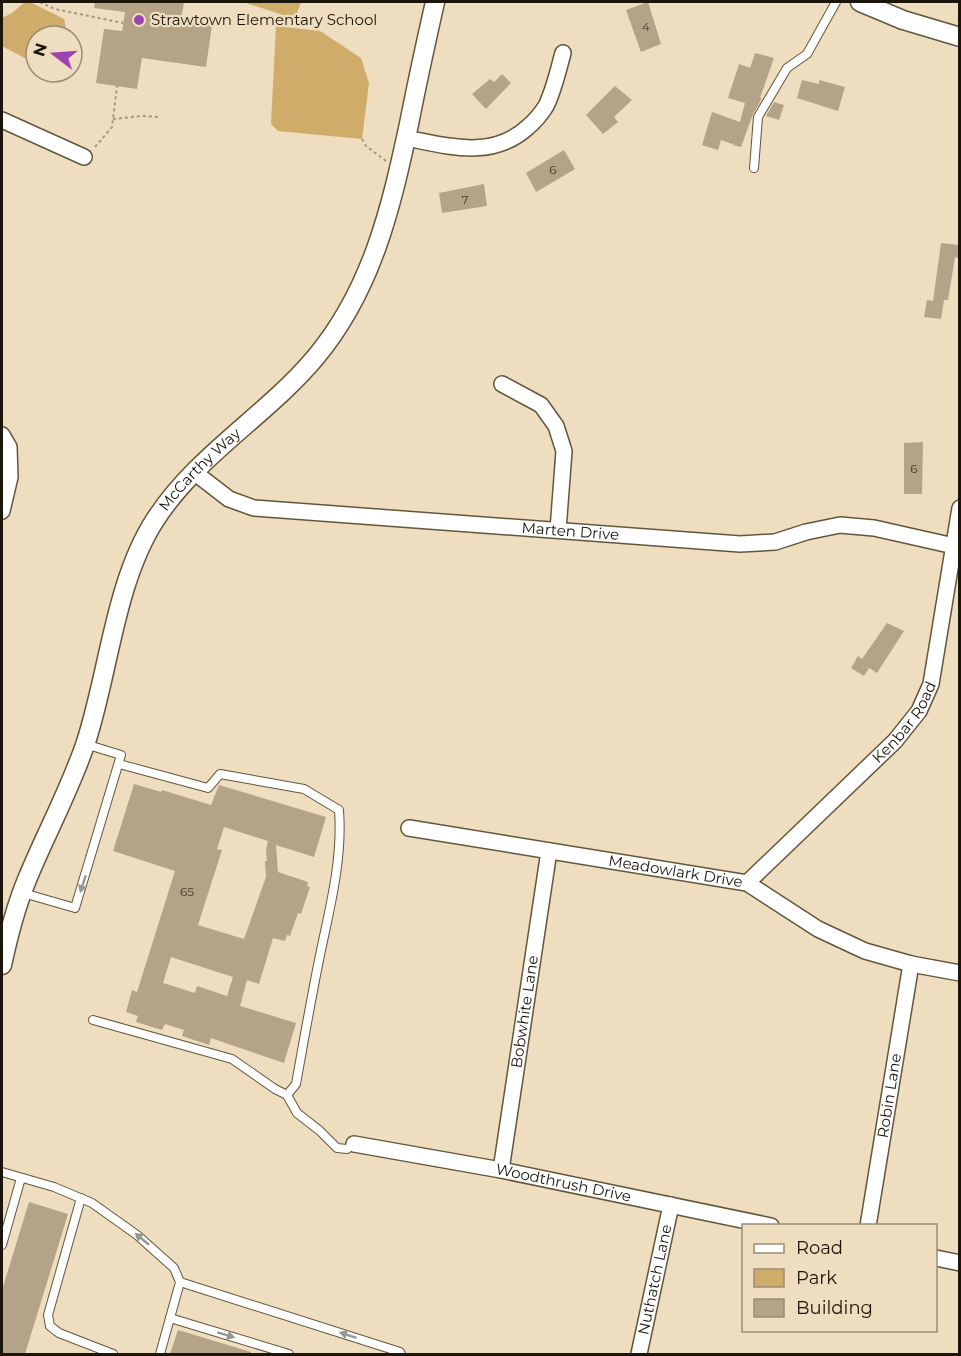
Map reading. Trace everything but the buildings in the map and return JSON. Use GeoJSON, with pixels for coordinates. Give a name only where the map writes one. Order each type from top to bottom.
{"type":"FeatureCollection","features":[{"type":"Feature","properties":{"kind":"street","name":"McCarthy Way"},"geometry":{"type":"LineString","coordinates":[[2,965],[22,893],[85,744],[103,681],[122,598],[137,555],[155,520],[194,472],[289,386],[315,358],[336,330],[357,295],[373,261],[400,164],[435,2]]}},
{"type":"Feature","properties":{"kind":"street"},"geometry":{"type":"LineString","coordinates":[[860,2],[903,20],[960,37]]}},
{"type":"Feature","properties":{"kind":"street"},"geometry":{"type":"LineString","coordinates":[[406,138],[474,149],[494,147],[514,138],[531,124],[544,108],[563,53]]}},
{"type":"Feature","properties":{"kind":"street"},"geometry":{"type":"LineString","coordinates":[[2,120],[84,157]]}},
{"type":"Feature","properties":{"kind":"street"},"geometry":{"type":"LineString","coordinates":[[502,384],[541,405],[556,426],[564,451],[558,530]]}},
{"type":"Feature","properties":{"kind":"street"},"geometry":{"type":"LineString","coordinates":[[2,435],[9,447],[10,477],[2,511]]}},
{"type":"Feature","properties":{"kind":"street","name":"Marten Drive"},"geometry":{"type":"LineString","coordinates":[[194,472],[229,499],[254,508],[740,544],[775,542],[806,532],[840,525],[874,528],[954,546]]}},
{"type":"Feature","properties":{"kind":"street","name":"Kenbar Road"},"geometry":{"type":"LineString","coordinates":[[747,883],[895,741],[919,711],[931,684],[960,508]]}},
{"type":"Feature","properties":{"kind":"street","name":"Meadowlark Drive"},"geometry":{"type":"LineString","coordinates":[[409,828],[747,883],[818,929],[865,951],[911,964],[960,972]]}},
{"type":"Feature","properties":{"kind":"street","name":"Bobwhite Lane"},"geometry":{"type":"LineString","coordinates":[[501,1170],[549,851]]}},
{"type":"Feature","properties":{"kind":"street","name":"Robin Lane"},"geometry":{"type":"LineString","coordinates":[[868,1224],[911,964]]}},
{"type":"Feature","properties":{"kind":"street","name":"Woodthrush Drive"},"geometry":{"type":"LineString","coordinates":[[354,1144],[501,1170],[761,1224]]}},
{"type":"Feature","properties":{"kind":"street","name":"Nuthatch Lane"},"geometry":{"type":"LineString","coordinates":[[639,1354],[671,1205]]}},
{"type":"Feature","properties":{"kind":"street"},"geometry":{"type":"LineString","coordinates":[[937,1258],[960,1263]]}},
{"type":"Feature","properties":{"kind":"lane"},"geometry":{"type":"LineString","coordinates":[[754,168],[758,117],[787,68],[807,54],[836,2]]}},
{"type":"Feature","properties":{"kind":"lane"},"geometry":{"type":"LineString","coordinates":[[22,893],[75,908],[121,755],[85,744]]}},
{"type":"Feature","properties":{"kind":"lane"},"geometry":{"type":"LineString","coordinates":[[119,764],[208,788],[220,774],[304,789],[339,810],[337,875],[296,1084],[287,1095]]}},
{"type":"Feature","properties":{"kind":"lane"},"geometry":{"type":"LineString","coordinates":[[93,1020],[232,1059],[287,1095],[297,1113],[337,1148],[346,1149],[354,1144]]}},
{"type":"Feature","properties":{"kind":"lane"},"geometry":{"type":"LineString","coordinates":[[2,1172],[81,1198],[137,1235],[174,1268],[180,1282],[160,1354]]}},
{"type":"Feature","properties":{"kind":"lane"},"geometry":{"type":"LineString","coordinates":[[2,1245],[21,1178]]}},
{"type":"Feature","properties":{"kind":"lane"},"geometry":{"type":"LineString","coordinates":[[81,1198],[48,1315],[50,1326],[59,1333],[113,1354]]}},
{"type":"Feature","properties":{"kind":"lane"},"geometry":{"type":"LineString","coordinates":[[180,1282],[401,1354]]}},
{"type":"Feature","properties":{"kind":"lane"},"geometry":{"type":"LineString","coordinates":[[170,1318],[289,1354]]}},
{"type":"Feature","properties":{"kind":"path"},"geometry":{"type":"LineString","coordinates":[[40,2],[55,9],[123,23]]}},
{"type":"Feature","properties":{"kind":"path"},"geometry":{"type":"LineString","coordinates":[[84,157],[112,127],[117,86]]}},
{"type":"Feature","properties":{"kind":"path"},"geometry":{"type":"LineString","coordinates":[[113,119],[160,117]]}},
{"type":"Feature","properties":{"kind":"path"},"geometry":{"type":"LineString","coordinates":[[362,140],[383,160],[400,164]]}},
{"type":"Feature","properties":{"kind":"green space"},"geometry":{"type":"Polygon","coordinates":[[[25,2],[30,2],[64,19],[65,24],[24,24],[24,58],[2,46],[2,18],[25,2]]]}},
{"type":"Feature","properties":{"kind":"green space"},"geometry":{"type":"Polygon","coordinates":[[[243,2],[301,2],[295,19],[243,2]]]}},
{"type":"Feature","properties":{"kind":"green space"},"geometry":{"type":"Polygon","coordinates":[[[276,26],[320,31],[361,58],[369,83],[362,139],[278,131],[271,124],[276,26]]]}},
{"type":"Feature","properties":{"kind":"place","name":"Strawtown Elementary School"},"geometry":{"type":"Point","coordinates":[139,20]}}]}
